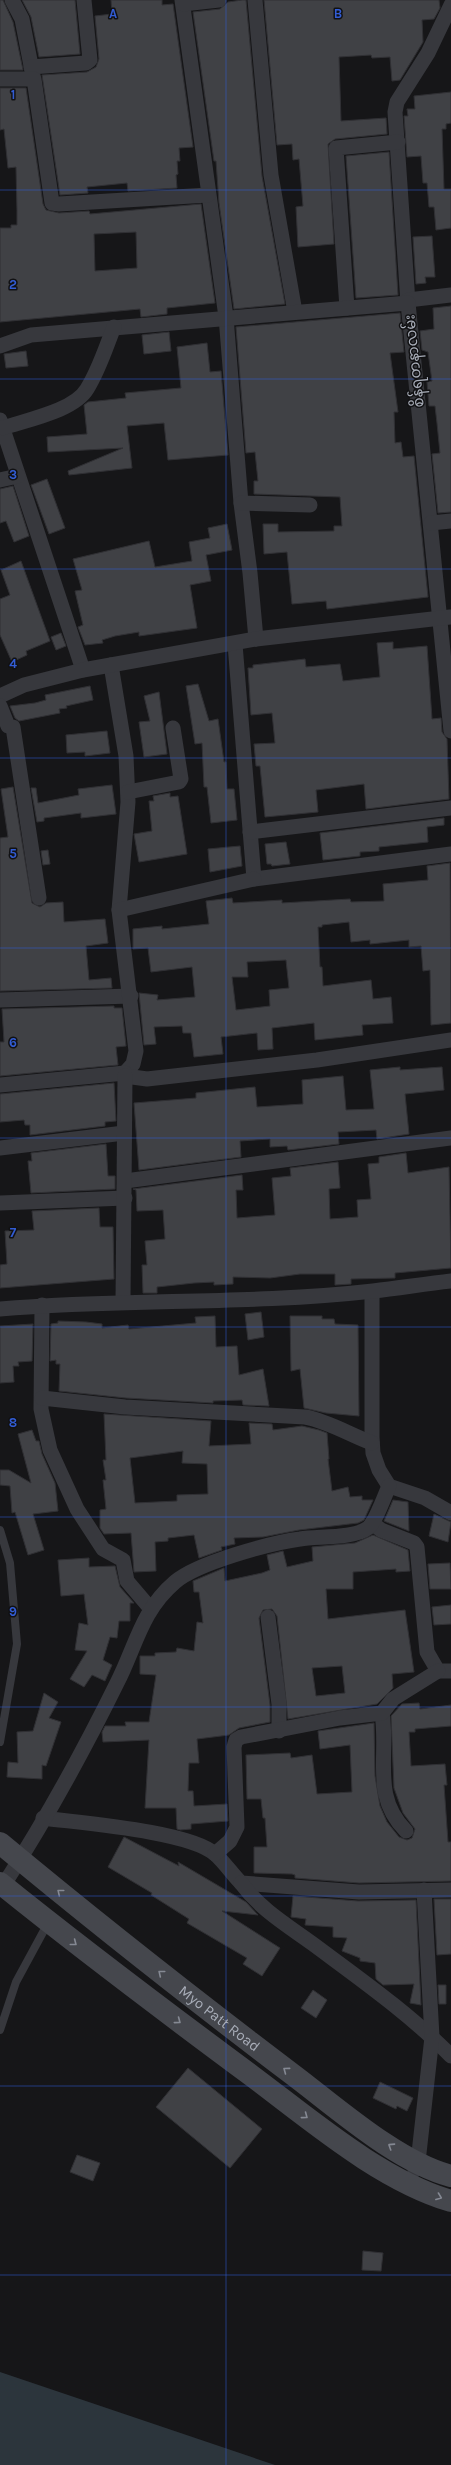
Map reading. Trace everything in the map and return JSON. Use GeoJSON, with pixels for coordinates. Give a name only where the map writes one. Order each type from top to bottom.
{"type":"FeatureCollection","features":[{"type":"Feature","properties":{"kind":"main road","name":"Myo Patt Road"},"geometry":{"type":"LineString","coordinates":[[0,1843],[179,1988],[338,2109],[374,2135],[418,2162],[451,2176]]}},
{"type":"Feature","properties":{"kind":"main road","name":"Myo Patt Road"},"geometry":{"type":"LineString","coordinates":[[1,1884],[48,1922],[323,2129],[387,2172],[410,2184],[451,2201]]}},
{"type":"Feature","properties":{"kind":"main road"},"geometry":{"type":"LineString","coordinates":[[323,2129],[338,2109]]}},
{"type":"Feature","properties":{"kind":"street"},"geometry":{"type":"LineString","coordinates":[[12,0],[22,19],[52,203],[59,204],[208,195]]}},
{"type":"Feature","properties":{"kind":"street"},"geometry":{"type":"LineString","coordinates":[[0,79],[86,63],[90,60],[84,0]]}},
{"type":"Feature","properties":{"kind":"street"},"geometry":{"type":"LineString","coordinates":[[219,0],[183,2],[208,195],[217,242],[226,317],[241,503],[250,573],[256,639]]}},
{"type":"Feature","properties":{"kind":"street"},"geometry":{"type":"LineString","coordinates":[[255,0],[270,175],[295,312]]}},
{"type":"Feature","properties":{"kind":"street","name":"စိန်ရတနာလမ်း"},"geometry":{"type":"LineString","coordinates":[[450,10],[428,53],[397,102],[395,112],[408,301],[431,523],[446,617],[451,730]]}},
{"type":"Feature","properties":{"kind":"street"},"geometry":{"type":"LineString","coordinates":[[347,308],[336,148],[398,142]]}},
{"type":"Feature","properties":{"kind":"street"},"geometry":{"type":"LineString","coordinates":[[0,346],[32,335],[226,317],[347,308],[451,295]]}},
{"type":"Feature","properties":{"kind":"street"},"geometry":{"type":"LineString","coordinates":[[82,670],[1,424],[69,405],[79,398],[87,389],[114,327]]}},
{"type":"Feature","properties":{"kind":"street"},"geometry":{"type":"LineString","coordinates":[[0,480],[18,476]]}},
{"type":"Feature","properties":{"kind":"street"},"geometry":{"type":"LineString","coordinates":[[241,503],[310,505]]}},
{"type":"Feature","properties":{"kind":"street"},"geometry":{"type":"LineString","coordinates":[[431,523],[451,520]]}},
{"type":"Feature","properties":{"kind":"street"},"geometry":{"type":"LineString","coordinates":[[0,696],[24,685],[82,670],[235,644],[256,639],[446,617]]}},
{"type":"Feature","properties":{"kind":"street"},"geometry":{"type":"LineString","coordinates":[[235,644],[254,879]]}},
{"type":"Feature","properties":{"kind":"street"},"geometry":{"type":"LineString","coordinates":[[111,665],[126,756],[128,792],[119,910],[131,996],[136,1051],[133,1064],[125,1075],[123,1302]]}},
{"type":"Feature","properties":{"kind":"street"},"geometry":{"type":"LineString","coordinates":[[0,706],[8,726],[13,726],[39,898]]}},
{"type":"Feature","properties":{"kind":"street"},"geometry":{"type":"LineString","coordinates":[[128,792],[179,782],[181,779],[173,728]]}},
{"type":"Feature","properties":{"kind":"street"},"geometry":{"type":"LineString","coordinates":[[250,832],[451,808]]}},
{"type":"Feature","properties":{"kind":"street"},"geometry":{"type":"LineString","coordinates":[[119,910],[254,879],[451,854]]}},
{"type":"Feature","properties":{"kind":"street"},"geometry":{"type":"LineString","coordinates":[[0,1000],[131,996]]}},
{"type":"Feature","properties":{"kind":"street"},"geometry":{"type":"LineString","coordinates":[[0,1085],[125,1075],[147,1079],[317,1060],[451,1040]]}},
{"type":"Feature","properties":{"kind":"street"},"geometry":{"type":"LineString","coordinates":[[0,1148],[124,1133]]}},
{"type":"Feature","properties":{"kind":"street"},"geometry":{"type":"LineString","coordinates":[[125,1181],[451,1138]]}},
{"type":"Feature","properties":{"kind":"street"},"geometry":{"type":"LineString","coordinates":[[0,1203],[125,1198]]}},
{"type":"Feature","properties":{"kind":"street"},"geometry":{"type":"LineString","coordinates":[[0,1309],[42,1305],[259,1298],[372,1292],[451,1281]]}},
{"type":"Feature","properties":{"kind":"street"},"geometry":{"type":"LineString","coordinates":[[372,1292],[372,1443],[379,1470],[389,1486],[425,1498],[451,1514]]}},
{"type":"Feature","properties":{"kind":"street"},"geometry":{"type":"LineString","coordinates":[[42,1305],[41,1409],[50,1450],[77,1510],[103,1549],[123,1560],[127,1581],[150,1608]]}},
{"type":"Feature","properties":{"kind":"street"},"geometry":{"type":"LineString","coordinates":[[42,1398],[125,1407],[305,1417],[318,1420],[345,1433],[372,1443]]}},
{"type":"Feature","properties":{"kind":"street"},"geometry":{"type":"LineString","coordinates":[[1,1884],[20,1860],[118,1682],[150,1608],[182,1576],[230,1556],[299,1539],[359,1533],[369,1528],[389,1486]]}},
{"type":"Feature","properties":{"kind":"street"},"geometry":{"type":"LineString","coordinates":[[215,1854],[230,1841],[237,1827],[234,1747],[236,1740],[241,1737],[340,1718],[382,1713],[393,1699],[444,1671],[427,1652],[417,1547],[414,1543],[381,1530],[372,1523]]}},
{"type":"Feature","properties":{"kind":"street"},"geometry":{"type":"LineString","coordinates":[[268,1617],[279,1704],[278,1731]]}},
{"type":"Feature","properties":{"kind":"street"},"geometry":{"type":"LineString","coordinates":[[382,1713],[386,1735],[384,1792],[394,1819],[406,1832]]}},
{"type":"Feature","properties":{"kind":"street"},"geometry":{"type":"LineString","coordinates":[[43,1818],[151,1833],[191,1843],[215,1854],[242,1883],[264,1910],[313,1945],[432,2037],[451,2056]]}},
{"type":"Feature","properties":{"kind":"street"},"geometry":{"type":"LineString","coordinates":[[242,1883],[359,1892],[451,1890]]}},
{"type":"Feature","properties":{"kind":"street"},"geometry":{"type":"LineString","coordinates":[[410,2184],[418,2162],[432,2037],[424,1890]]}},
{"type":"Feature","properties":{"kind":"lane"},"geometry":{"type":"LineString","coordinates":[[0,1530],[10,1563],[17,1644],[0,1742]]}},
{"type":"Feature","properties":{"kind":"lane"},"geometry":{"type":"LineString","coordinates":[[0,2030],[16,1982],[48,1922]]}},
{"type":"Feature","properties":{"kind":"shaded area"},"geometry":{"type":"Polygon","coordinates":[[[0,2372],[275,2465],[0,2465],[0,2372]]]}},
{"type":"Feature","properties":{"kind":"building"},"geometry":{"type":"Polygon","coordinates":[[[0,0],[3,0],[13,22],[23,70],[0,70],[0,0]]]}},
{"type":"Feature","properties":{"kind":"building"},"geometry":{"type":"Polygon","coordinates":[[[22,0],[75,0],[80,54],[39,57],[31,17],[22,0]]]}},
{"type":"Feature","properties":{"kind":"building"},"geometry":{"type":"Polygon","coordinates":[[[111,0],[162,0],[162,5],[173,4],[193,147],[179,148],[180,161],[177,161],[178,174],[176,175],[177,188],[128,191],[127,183],[87,187],[88,193],[60,195],[42,75],[87,72],[96,67],[99,59],[95,16],[112,14],[111,0]]]}},
{"type":"Feature","properties":{"kind":"building"},"geometry":{"type":"Polygon","coordinates":[[[246,0],[262,176],[285,304],[234,309],[219,203],[216,161],[214,161],[193,12],[220,9],[228,2],[246,0]]]}},
{"type":"Feature","properties":{"kind":"building"},"geometry":{"type":"Polygon","coordinates":[[[264,0],[439,0],[440,8],[434,19],[422,20],[423,42],[400,80],[392,81],[390,57],[372,58],[371,55],[339,57],[341,121],[386,118],[387,134],[335,139],[328,144],[334,244],[298,247],[296,207],[303,206],[299,159],[293,160],[292,144],[277,145],[264,0]]]}},
{"type":"Feature","properties":{"kind":"building"},"geometry":{"type":"Polygon","coordinates":[[[0,88],[26,88],[43,204],[46,210],[59,213],[89,211],[90,214],[201,204],[215,303],[167,308],[167,314],[141,317],[140,309],[0,322],[0,228],[11,228],[11,225],[17,225],[17,211],[16,167],[8,168],[4,129],[0,130],[0,88]],[[136,232],[94,234],[95,271],[137,268],[136,232]]]}},
{"type":"Feature","properties":{"kind":"building"},"geometry":{"type":"Polygon","coordinates":[[[451,92],[451,123],[446,124],[446,129],[442,129],[444,189],[451,189],[451,228],[436,230],[434,207],[429,207],[427,183],[423,183],[421,156],[407,157],[404,116],[408,116],[407,109],[415,109],[414,96],[451,92]]]}},
{"type":"Feature","properties":{"kind":"building"},"geometry":{"type":"Polygon","coordinates":[[[389,152],[398,295],[356,298],[346,156],[389,152]]]}},
{"type":"Feature","properties":{"kind":"building"},"geometry":{"type":"Polygon","coordinates":[[[432,236],[435,277],[425,277],[426,283],[416,284],[413,237],[432,236]]]}},
{"type":"Feature","properties":{"kind":"building"},"geometry":{"type":"Polygon","coordinates":[[[451,306],[451,512],[438,513],[432,454],[440,453],[435,406],[429,406],[427,382],[432,381],[428,352],[422,350],[420,331],[434,329],[433,308],[451,306]]]}},
{"type":"Feature","properties":{"kind":"building"},"geometry":{"type":"Polygon","coordinates":[[[400,313],[404,352],[390,353],[398,412],[394,412],[395,443],[401,442],[403,457],[414,456],[428,597],[327,609],[326,601],[292,604],[287,552],[264,554],[263,524],[278,524],[278,532],[334,531],[334,526],[342,526],[340,497],[254,494],[254,481],[258,481],[255,452],[246,453],[236,327],[400,313]]]}},
{"type":"Feature","properties":{"kind":"building"},"geometry":{"type":"Polygon","coordinates":[[[169,332],[171,351],[144,354],[142,335],[169,332]]]}},
{"type":"Feature","properties":{"kind":"building"},"geometry":{"type":"Polygon","coordinates":[[[207,343],[210,372],[221,371],[228,455],[168,460],[164,423],[127,426],[132,468],[69,475],[68,471],[123,448],[48,452],[47,437],[87,434],[84,405],[88,402],[126,398],[125,393],[181,388],[177,347],[207,343]]]}},
{"type":"Feature","properties":{"kind":"building"},"geometry":{"type":"Polygon","coordinates":[[[26,351],[28,366],[6,368],[4,354],[26,351]]]}},
{"type":"Feature","properties":{"kind":"building"},"geometry":{"type":"Polygon","coordinates":[[[47,479],[65,528],[49,534],[31,485],[47,479]]]}},
{"type":"Feature","properties":{"kind":"building"},"geometry":{"type":"Polygon","coordinates":[[[13,486],[29,536],[14,542],[6,521],[0,523],[0,489],[13,486]]]}},
{"type":"Feature","properties":{"kind":"building"},"geometry":{"type":"Polygon","coordinates":[[[227,524],[232,550],[206,555],[211,581],[190,585],[197,628],[139,636],[139,632],[115,636],[102,640],[103,643],[85,645],[78,627],[83,625],[75,591],[82,590],[73,559],[149,541],[155,567],[192,561],[189,542],[210,538],[208,528],[227,524]]]}},
{"type":"Feature","properties":{"kind":"building"},"geometry":{"type":"Polygon","coordinates":[[[21,561],[50,641],[26,651],[27,655],[12,662],[0,635],[0,599],[10,595],[1,570],[21,561]]]}},
{"type":"Feature","properties":{"kind":"building"},"geometry":{"type":"Polygon","coordinates":[[[61,633],[66,646],[56,650],[51,637],[61,633]]]}},
{"type":"Feature","properties":{"kind":"building"},"geometry":{"type":"Polygon","coordinates":[[[393,642],[393,649],[427,646],[432,719],[441,718],[442,732],[447,739],[449,799],[366,809],[364,784],[316,790],[318,812],[265,817],[260,766],[256,766],[254,744],[275,743],[272,713],[251,715],[248,668],[253,668],[253,665],[305,659],[306,667],[340,664],[343,681],[380,677],[377,643],[393,642]]]}},
{"type":"Feature","properties":{"kind":"building"},"geometry":{"type":"Polygon","coordinates":[[[198,684],[209,721],[218,719],[224,762],[226,762],[227,789],[234,789],[237,820],[211,823],[207,787],[204,787],[202,743],[195,744],[186,686],[198,684]]]}},
{"type":"Feature","properties":{"kind":"building"},"geometry":{"type":"Polygon","coordinates":[[[90,686],[93,700],[66,706],[67,708],[59,709],[60,713],[19,721],[15,718],[10,706],[35,703],[46,700],[45,695],[90,686]]]}},
{"type":"Feature","properties":{"kind":"building"},"geometry":{"type":"Polygon","coordinates":[[[159,692],[167,754],[144,757],[139,722],[150,721],[144,696],[159,692]]]}},
{"type":"Feature","properties":{"kind":"building"},"geometry":{"type":"Polygon","coordinates":[[[107,731],[110,753],[85,756],[85,752],[67,753],[66,735],[107,731]]]}},
{"type":"Feature","properties":{"kind":"building"},"geometry":{"type":"Polygon","coordinates":[[[112,785],[116,814],[81,818],[81,813],[44,818],[44,821],[37,822],[31,788],[36,788],[38,803],[79,795],[78,789],[112,785]]]}},
{"type":"Feature","properties":{"kind":"building"},"geometry":{"type":"Polygon","coordinates":[[[13,787],[32,903],[40,907],[46,903],[63,902],[64,922],[105,919],[108,943],[86,946],[89,980],[111,978],[112,988],[0,991],[0,838],[8,837],[1,789],[13,787]]]}},
{"type":"Feature","properties":{"kind":"building"},"geometry":{"type":"Polygon","coordinates":[[[170,793],[170,797],[178,796],[187,854],[139,862],[134,834],[152,831],[149,801],[154,801],[153,796],[170,793]]]}},
{"type":"Feature","properties":{"kind":"building"},"geometry":{"type":"Polygon","coordinates":[[[444,818],[444,825],[427,827],[428,842],[379,847],[379,851],[360,852],[360,856],[323,860],[320,833],[444,818]]]}},
{"type":"Feature","properties":{"kind":"building"},"geometry":{"type":"Polygon","coordinates":[[[286,842],[290,864],[272,866],[271,864],[267,864],[265,844],[286,842]]]}},
{"type":"Feature","properties":{"kind":"building"},"geometry":{"type":"Polygon","coordinates":[[[240,846],[242,866],[210,872],[208,849],[240,846]]]}},
{"type":"Feature","properties":{"kind":"building"},"geometry":{"type":"Polygon","coordinates":[[[48,850],[50,864],[43,865],[41,851],[48,850]]]}},
{"type":"Feature","properties":{"kind":"building"},"geometry":{"type":"Polygon","coordinates":[[[450,863],[451,1023],[431,1025],[430,970],[423,971],[421,946],[409,947],[409,940],[370,944],[370,940],[351,942],[349,922],[322,925],[322,927],[318,927],[320,967],[322,967],[323,986],[371,980],[373,999],[391,997],[393,1023],[362,1025],[363,1035],[315,1040],[314,1023],[272,1028],[273,1049],[258,1050],[257,1033],[221,1037],[223,1054],[194,1057],[191,1033],[183,1033],[182,1026],[154,1027],[156,1044],[144,1045],[139,993],[158,995],[157,1000],[195,997],[192,967],[151,972],[148,948],[133,949],[133,929],[162,926],[162,929],[209,924],[206,901],[232,898],[233,903],[282,900],[282,903],[350,899],[351,902],[384,901],[383,884],[428,880],[427,866],[450,863]],[[286,960],[247,962],[248,977],[232,977],[236,1010],[270,1006],[269,990],[289,988],[286,960]]]}},
{"type":"Feature","properties":{"kind":"building"},"geometry":{"type":"Polygon","coordinates":[[[114,1006],[114,1008],[122,1008],[126,1046],[116,1047],[118,1065],[0,1076],[0,1042],[4,1042],[2,1009],[114,1006]]]}},
{"type":"Feature","properties":{"kind":"building"},"geometry":{"type":"Polygon","coordinates":[[[400,1067],[400,1070],[442,1067],[444,1090],[405,1094],[409,1134],[377,1139],[376,1130],[338,1132],[339,1144],[288,1150],[287,1146],[270,1147],[270,1139],[240,1141],[241,1157],[139,1170],[134,1103],[196,1098],[196,1093],[255,1087],[257,1107],[303,1104],[302,1080],[343,1076],[346,1110],[374,1109],[370,1070],[400,1067]]]}},
{"type":"Feature","properties":{"kind":"building"},"geometry":{"type":"Polygon","coordinates":[[[114,1083],[116,1121],[105,1122],[105,1126],[30,1135],[30,1125],[25,1125],[24,1120],[0,1122],[0,1094],[114,1083]]]}},
{"type":"Feature","properties":{"kind":"building"},"geometry":{"type":"Polygon","coordinates":[[[106,1144],[108,1176],[115,1176],[115,1189],[31,1193],[28,1161],[32,1161],[31,1153],[106,1144]]]}},
{"type":"Feature","properties":{"kind":"building"},"geometry":{"type":"Polygon","coordinates":[[[406,1153],[408,1173],[449,1167],[451,1268],[395,1273],[395,1278],[351,1279],[351,1284],[335,1285],[335,1274],[300,1274],[270,1278],[233,1277],[233,1284],[214,1285],[214,1282],[194,1283],[157,1287],[157,1293],[143,1293],[142,1265],[147,1265],[145,1241],[165,1239],[163,1210],[137,1211],[136,1190],[133,1189],[242,1175],[243,1190],[236,1190],[237,1218],[275,1215],[272,1178],[291,1176],[290,1168],[338,1162],[340,1188],[329,1189],[330,1219],[358,1217],[357,1200],[371,1199],[368,1164],[379,1163],[379,1157],[406,1153]]]}},
{"type":"Feature","properties":{"kind":"building"},"geometry":{"type":"Polygon","coordinates":[[[99,1208],[100,1227],[113,1227],[114,1279],[0,1288],[0,1265],[7,1264],[5,1231],[34,1230],[32,1211],[99,1208]]]}},
{"type":"Feature","properties":{"kind":"building"},"geometry":{"type":"Polygon","coordinates":[[[261,1312],[264,1337],[248,1340],[245,1314],[261,1312]]]}},
{"type":"Feature","properties":{"kind":"building"},"geometry":{"type":"Polygon","coordinates":[[[215,1316],[216,1347],[237,1346],[239,1375],[263,1369],[269,1406],[243,1405],[242,1400],[213,1401],[213,1403],[126,1398],[59,1391],[60,1364],[56,1364],[56,1360],[50,1361],[51,1324],[58,1323],[58,1321],[86,1322],[102,1324],[102,1328],[128,1325],[129,1329],[196,1323],[195,1317],[215,1316]]]}},
{"type":"Feature","properties":{"kind":"building"},"geometry":{"type":"Polygon","coordinates":[[[290,1316],[322,1316],[322,1319],[334,1319],[335,1324],[358,1325],[359,1416],[326,1413],[304,1408],[300,1369],[291,1371],[290,1316]]]}},
{"type":"Feature","properties":{"kind":"building"},"geometry":{"type":"Polygon","coordinates":[[[33,1324],[32,1361],[18,1362],[19,1366],[13,1366],[14,1382],[0,1383],[0,1326],[33,1324]]]}},
{"type":"Feature","properties":{"kind":"building"},"geometry":{"type":"Polygon","coordinates":[[[104,1414],[211,1421],[209,1446],[251,1444],[249,1423],[272,1424],[273,1430],[302,1426],[327,1433],[328,1459],[332,1491],[348,1487],[350,1497],[362,1496],[362,1500],[373,1500],[364,1520],[358,1523],[299,1530],[263,1537],[234,1538],[235,1544],[221,1547],[222,1550],[199,1558],[194,1535],[168,1538],[168,1541],[155,1542],[156,1571],[134,1572],[131,1533],[104,1534],[100,1528],[100,1510],[106,1509],[103,1480],[106,1480],[103,1460],[106,1460],[104,1414]],[[183,1451],[130,1458],[135,1503],[177,1501],[177,1495],[208,1494],[207,1464],[182,1463],[183,1451]]]}},
{"type":"Feature","properties":{"kind":"building"},"geometry":{"type":"Polygon","coordinates":[[[32,1430],[36,1441],[39,1441],[42,1454],[55,1483],[58,1511],[33,1514],[44,1550],[28,1555],[15,1512],[12,1513],[10,1486],[0,1485],[0,1470],[9,1470],[31,1483],[18,1434],[32,1430]]]}},
{"type":"Feature","properties":{"kind":"building"},"geometry":{"type":"Polygon","coordinates":[[[393,1500],[408,1502],[409,1531],[384,1521],[393,1500]]]}},
{"type":"Feature","properties":{"kind":"building"},"geometry":{"type":"Polygon","coordinates":[[[434,1514],[451,1522],[448,1542],[429,1536],[434,1514]]]}},
{"type":"Feature","properties":{"kind":"building"},"geometry":{"type":"Polygon","coordinates":[[[373,1535],[408,1550],[410,1571],[396,1572],[396,1569],[353,1572],[353,1589],[326,1589],[328,1619],[405,1610],[414,1672],[392,1674],[393,1688],[377,1704],[288,1719],[277,1616],[272,1609],[263,1610],[259,1618],[270,1705],[270,1722],[239,1728],[229,1735],[197,1739],[199,1763],[189,1763],[188,1791],[193,1791],[194,1806],[227,1804],[228,1821],[191,1824],[191,1829],[180,1830],[177,1829],[176,1808],[145,1808],[149,1740],[103,1742],[102,1732],[105,1726],[126,1726],[125,1722],[149,1722],[156,1675],[140,1674],[140,1656],[155,1656],[155,1653],[176,1652],[177,1648],[194,1651],[197,1622],[203,1623],[199,1592],[194,1592],[193,1581],[224,1568],[225,1581],[262,1573],[270,1570],[267,1555],[283,1551],[287,1567],[313,1561],[312,1547],[355,1543],[373,1535]],[[342,1666],[312,1668],[316,1696],[345,1693],[342,1666]]]}},
{"type":"Feature","properties":{"kind":"building"},"geometry":{"type":"Polygon","coordinates":[[[89,1558],[89,1567],[115,1566],[120,1587],[134,1603],[130,1603],[130,1621],[119,1621],[117,1638],[110,1637],[103,1660],[112,1665],[105,1681],[92,1675],[84,1687],[70,1679],[87,1651],[75,1650],[79,1623],[88,1625],[84,1594],[61,1596],[58,1560],[89,1558]]]}},
{"type":"Feature","properties":{"kind":"building"},"geometry":{"type":"Polygon","coordinates":[[[450,1563],[451,1589],[430,1589],[428,1564],[450,1563]]]}},
{"type":"Feature","properties":{"kind":"building"},"geometry":{"type":"Polygon","coordinates":[[[451,1605],[451,1624],[434,1625],[432,1607],[451,1605]]]}},
{"type":"Feature","properties":{"kind":"building"},"geometry":{"type":"Polygon","coordinates":[[[44,1693],[58,1702],[49,1718],[61,1722],[46,1766],[42,1765],[42,1779],[7,1777],[8,1762],[18,1763],[17,1732],[33,1731],[44,1693]]]}},
{"type":"Feature","properties":{"kind":"building"},"geometry":{"type":"Polygon","coordinates":[[[419,1703],[420,1709],[451,1705],[451,1726],[415,1729],[415,1732],[409,1732],[411,1766],[445,1764],[447,1785],[444,1785],[448,1842],[451,1842],[451,1881],[359,1883],[295,1878],[295,1875],[292,1874],[254,1873],[254,1847],[267,1847],[265,1818],[263,1818],[261,1799],[247,1799],[246,1755],[290,1753],[291,1758],[312,1755],[317,1794],[352,1792],[350,1745],[320,1749],[318,1731],[374,1723],[375,1776],[380,1806],[387,1822],[399,1837],[407,1840],[412,1838],[415,1829],[403,1813],[394,1788],[391,1716],[402,1704],[419,1703]]]}},
{"type":"Feature","properties":{"kind":"building"},"geometry":{"type":"Polygon","coordinates":[[[124,1837],[179,1866],[178,1862],[246,1902],[258,1915],[222,1911],[280,1948],[262,1976],[243,1964],[247,1958],[187,1923],[189,1919],[151,1895],[152,1893],[108,1867],[124,1837]]]}},
{"type":"Feature","properties":{"kind":"building"},"geometry":{"type":"Polygon","coordinates":[[[293,1896],[358,1901],[416,1900],[421,2005],[410,2003],[414,1984],[383,1985],[376,1979],[375,1963],[360,1961],[360,1958],[342,1951],[347,1938],[333,1937],[333,1927],[305,1925],[306,1919],[291,1917],[293,1896]]]}},
{"type":"Feature","properties":{"kind":"building"},"geometry":{"type":"Polygon","coordinates":[[[434,1899],[451,1899],[451,1954],[437,1955],[434,1899]]]}},
{"type":"Feature","properties":{"kind":"building"},"geometry":{"type":"Polygon","coordinates":[[[438,1985],[446,1985],[446,2004],[439,2004],[438,1985]]]}},
{"type":"Feature","properties":{"kind":"building"},"geometry":{"type":"Polygon","coordinates":[[[313,1990],[327,2000],[316,2018],[301,2008],[313,1990]]]}},
{"type":"Feature","properties":{"kind":"building"},"geometry":{"type":"Polygon","coordinates":[[[188,2068],[262,2129],[230,2168],[156,2107],[188,2068]]]}},
{"type":"Feature","properties":{"kind":"building"},"geometry":{"type":"Polygon","coordinates":[[[380,2082],[413,2098],[407,2111],[397,2106],[396,2109],[373,2098],[380,2082]]]}},
{"type":"Feature","properties":{"kind":"building"},"geometry":{"type":"Polygon","coordinates":[[[77,2155],[100,2163],[93,2181],[70,2172],[77,2155]]]}},
{"type":"Feature","properties":{"kind":"building"},"geometry":{"type":"Polygon","coordinates":[[[363,2251],[383,2253],[381,2271],[362,2270],[363,2251]]]}}]}
